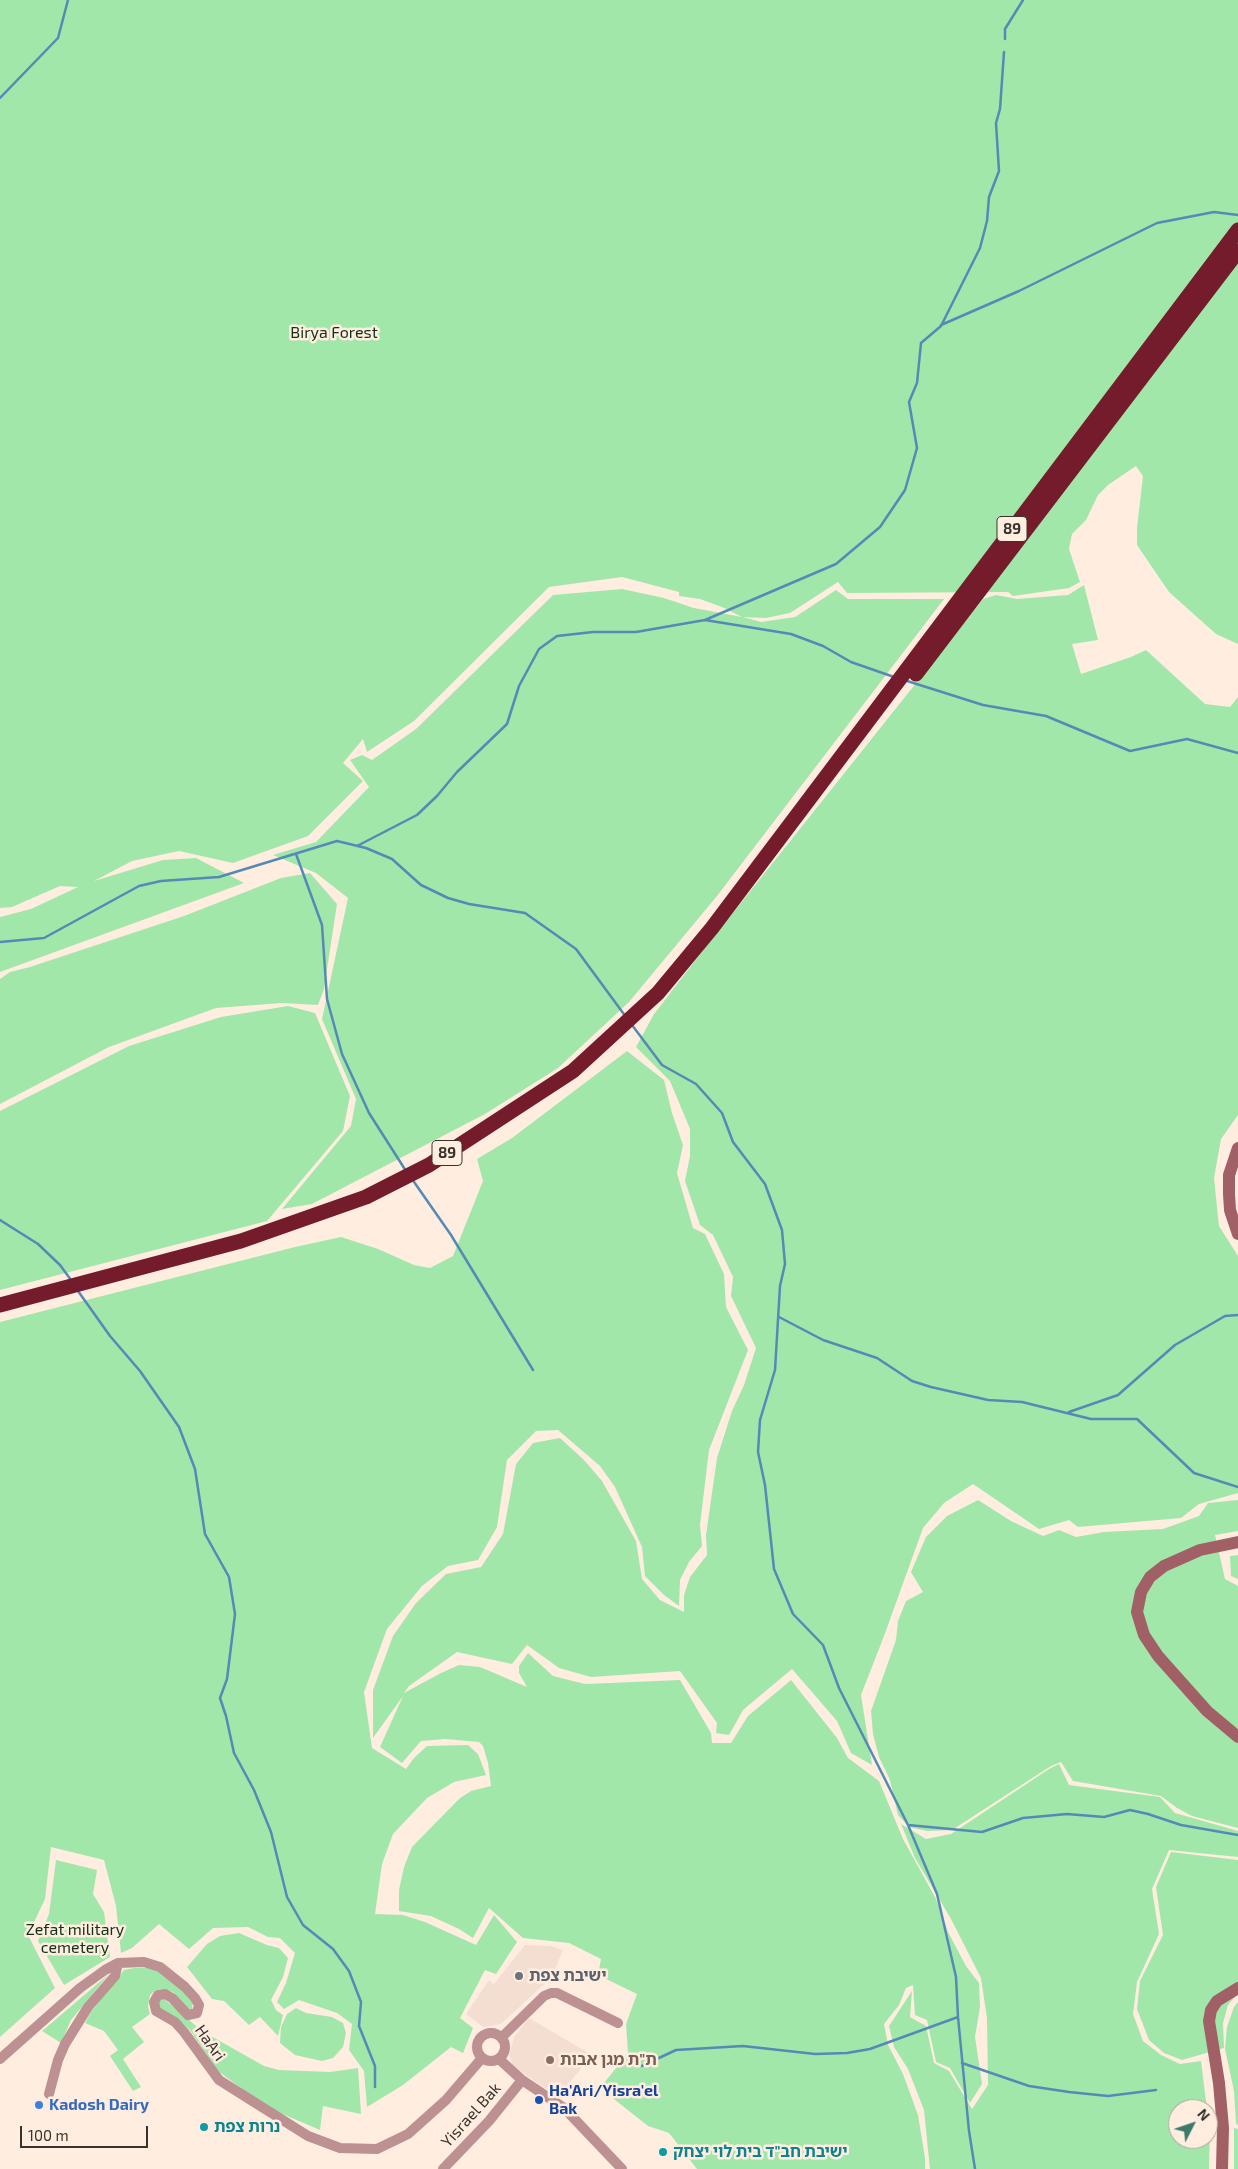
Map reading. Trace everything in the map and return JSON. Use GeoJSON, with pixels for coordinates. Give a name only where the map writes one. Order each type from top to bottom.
{"type":"FeatureCollection","features":[{"type":"Feature","properties":{"kind":"highway","name":"89"},"geometry":{"type":"LineString","coordinates":[[0,1305],[241,1241],[366,1197],[429,1165],[574,1071],[658,993],[712,928],[1238,230]]}},
{"type":"Feature","properties":{"kind":"highway","name":"89"},"geometry":{"type":"LineString","coordinates":[[787,829],[895,701],[1238,251]]}},
{"type":"Feature","properties":{"kind":"main road"},"geometry":{"type":"LineString","coordinates":[[1238,1148],[1229,1175],[1229,1194],[1230,1210],[1238,1234]]}},
{"type":"Feature","properties":{"kind":"main road"},"geometry":{"type":"LineString","coordinates":[[1238,1542],[1200,1550],[1164,1566],[1150,1577],[1141,1592],[1137,1612],[1144,1635],[1158,1656],[1207,1711],[1238,1737]]}},
{"type":"Feature","properties":{"kind":"main road"},"geometry":{"type":"LineString","coordinates":[[1222,2169],[1219,2083],[1209,2021],[1211,2010],[1217,2001],[1238,1988]]}},
{"type":"Feature","properties":{"kind":"street","name":"HaAri"},"geometry":{"type":"LineString","coordinates":[[0,2060],[80,1988],[118,1964],[144,1962],[160,1967],[173,1976],[195,1998],[199,2005],[198,2013],[188,2015],[166,1994],[158,1995],[154,2002],[156,2011],[175,2022],[184,2032],[218,2080],[308,2136],[340,2148],[377,2149],[408,2134],[446,2100],[482,2058]]}},
{"type":"Feature","properties":{"kind":"street"},"geometry":{"type":"LineString","coordinates":[[49,2094],[58,2060],[65,2044],[88,2007],[115,1976],[118,1964]]}},
{"type":"Feature","properties":{"kind":"street"},"geometry":{"type":"LineString","coordinates":[[502,2037],[544,1996],[551,1993],[557,1993],[618,2023]]}},
{"type":"Feature","properties":{"kind":"street"},"geometry":{"type":"LineString","coordinates":[[488,2033],[502,2037],[505,2051],[499,2059],[491,2061],[482,2058],[477,2048],[480,2038],[488,2033]]}},
{"type":"Feature","properties":{"kind":"street"},"geometry":{"type":"LineString","coordinates":[[499,2059],[522,2080],[564,2108],[622,2169]]}},
{"type":"Feature","properties":{"kind":"street","name":"Yisrael Bak"},"geometry":{"type":"LineString","coordinates":[[442,2169],[493,2117],[522,2080]]}},
{"type":"Feature","properties":{"kind":"shaded area"},"geometry":{"type":"Polygon","coordinates":[[[525,1945],[551,1946],[563,1950],[552,1977],[501,2024],[483,2027],[466,2014],[489,1980],[494,1984],[525,1945]]]}},
{"type":"Feature","properties":{"kind":"shaded area","name":"ת\"ת מגן אבות"},"geometry":{"type":"Polygon","coordinates":[[[529,2018],[592,2055],[558,2097],[513,2065],[509,2055],[514,2037],[529,2018]]]}},
{"type":"Feature","properties":{"kind":"green space","name":"Birya Forest"},"geometry":{"type":"Polygon","coordinates":[[[0,0],[1238,0],[1238,644],[1216,634],[1169,592],[1137,545],[1143,476],[1136,466],[1108,485],[1098,495],[1086,520],[1072,534],[1069,549],[1080,582],[1069,588],[1013,596],[1008,592],[847,593],[838,582],[790,613],[766,618],[743,617],[761,622],[795,617],[836,590],[848,599],[944,599],[717,896],[629,1002],[558,1068],[485,1114],[312,1204],[282,1209],[351,1126],[356,1099],[322,1019],[348,898],[316,873],[273,855],[316,842],[369,787],[350,760],[362,755],[372,760],[416,729],[553,595],[622,589],[664,598],[694,608],[742,617],[700,599],[679,596],[679,592],[622,577],[549,587],[414,721],[367,752],[363,739],[343,763],[363,781],[308,836],[233,863],[179,851],[132,861],[94,881],[163,860],[196,858],[244,883],[0,972],[0,917],[31,909],[78,887],[60,886],[12,907],[0,908],[0,0]]]}},
{"type":"Feature","properties":{"kind":"green space"},"geometry":{"type":"Polygon","coordinates":[[[1084,585],[1098,640],[1072,644],[1081,674],[1146,650],[1205,704],[1230,707],[1238,697],[1238,1115],[1221,1139],[1214,1178],[1219,1226],[1238,1256],[1238,1493],[1199,1504],[1181,1518],[1078,1527],[1069,1520],[1039,1529],[973,1484],[944,1503],[923,1528],[861,1695],[872,1765],[851,1753],[837,1721],[792,1669],[743,1710],[729,1735],[716,1733],[717,1723],[680,1671],[591,1677],[559,1668],[527,1645],[512,1664],[457,1652],[409,1686],[404,1693],[459,1665],[480,1667],[527,1687],[519,1673],[519,1666],[528,1653],[553,1676],[585,1684],[680,1680],[711,1733],[712,1743],[731,1743],[748,1716],[791,1680],[837,1738],[848,1758],[879,1781],[903,1839],[936,1899],[948,1932],[966,1966],[979,1983],[980,2007],[975,2037],[982,2084],[970,2103],[950,2068],[936,2062],[927,2020],[915,2015],[913,1985],[906,1988],[899,2005],[884,2024],[888,2045],[903,2074],[918,2115],[925,2169],[697,2169],[669,2133],[648,2126],[600,2088],[628,2053],[626,2024],[637,1994],[598,1975],[601,1959],[569,1943],[523,1938],[489,1908],[473,1938],[431,1916],[399,1911],[399,1890],[404,1867],[412,1847],[460,1798],[471,1791],[491,1786],[488,1763],[483,1746],[479,1742],[445,1739],[421,1741],[402,1763],[380,1747],[403,1696],[373,1738],[373,1690],[393,1636],[416,1603],[446,1574],[481,1567],[503,1534],[516,1464],[533,1443],[560,1438],[584,1460],[602,1481],[636,1541],[642,1579],[660,1600],[684,1612],[684,1595],[690,1577],[707,1555],[706,1535],[717,1458],[732,1411],[744,1385],[756,1348],[731,1296],[733,1277],[713,1235],[700,1225],[685,1181],[690,1156],[690,1129],[670,1081],[636,1047],[654,1014],[705,948],[983,599],[996,595],[1017,599],[1068,595],[1084,585]]]}},
{"type":"Feature","properties":{"kind":"green space"},"geometry":{"type":"Polygon","coordinates":[[[310,873],[337,904],[324,989],[318,1005],[282,1003],[216,1008],[109,1047],[0,1104],[0,979],[10,972],[184,916],[281,878],[310,873]]]}},
{"type":"Feature","properties":{"kind":"green space"},"geometry":{"type":"Polygon","coordinates":[[[288,1006],[315,1013],[350,1096],[343,1131],[267,1221],[0,1290],[0,1111],[129,1046],[221,1017],[288,1006]]]}},
{"type":"Feature","properties":{"kind":"green space"},"geometry":{"type":"Polygon","coordinates":[[[627,1051],[664,1080],[672,1113],[683,1145],[677,1173],[693,1228],[705,1234],[724,1274],[726,1307],[748,1350],[709,1450],[700,1525],[702,1546],[689,1562],[680,1580],[679,1606],[664,1595],[645,1576],[642,1547],[615,1487],[600,1466],[558,1430],[536,1431],[507,1460],[497,1527],[478,1560],[448,1566],[422,1586],[387,1629],[364,1692],[372,1748],[406,1769],[414,1758],[427,1746],[468,1745],[478,1754],[486,1775],[454,1782],[427,1798],[393,1834],[382,1864],[375,1914],[403,1915],[425,1922],[476,1945],[494,1915],[517,1942],[496,1974],[485,1970],[460,2018],[473,2028],[463,2053],[451,2047],[403,2085],[367,2107],[364,2071],[349,2050],[352,2024],[337,2013],[299,2000],[284,2009],[277,2002],[286,1983],[295,1953],[280,1938],[268,1937],[248,1927],[213,1928],[189,1949],[159,1924],[132,1948],[121,1953],[116,1906],[104,1860],[51,1847],[45,1899],[28,1935],[55,1988],[0,2037],[0,1322],[341,1237],[378,1249],[414,1265],[430,1268],[453,1256],[483,1181],[477,1159],[512,1138],[627,1051]]]}},
{"type":"Feature","properties":{"kind":"green space"},"geometry":{"type":"Polygon","coordinates":[[[978,1500],[1011,1521],[1043,1536],[1059,1530],[1076,1537],[1104,1532],[1163,1529],[1199,1516],[1208,1503],[1238,1500],[1238,1531],[1215,1535],[1225,1579],[1238,1586],[1238,1828],[1192,1816],[1161,1796],[1073,1781],[1061,1762],[1051,1766],[952,1830],[927,1831],[909,1827],[898,1815],[890,1780],[879,1757],[873,1734],[871,1711],[896,1640],[898,1621],[906,1601],[923,1592],[911,1572],[926,1537],[947,1516],[978,1500]]]}},
{"type":"Feature","properties":{"kind":"green space"},"geometry":{"type":"Polygon","coordinates":[[[1238,1555],[1238,1579],[1231,1576],[1230,1556],[1238,1555]]]}},
{"type":"Feature","properties":{"kind":"green space"},"geometry":{"type":"Polygon","coordinates":[[[1059,1764],[1069,1785],[1160,1797],[1175,1813],[1238,1831],[1238,1857],[1169,1850],[1152,1889],[1159,1934],[1137,1982],[1133,2014],[1143,2041],[1161,2055],[1180,2064],[1201,2061],[1206,2099],[1168,2099],[1168,2149],[1210,2149],[1209,2169],[930,2169],[924,2110],[908,2069],[894,2047],[889,2026],[912,1991],[910,2017],[926,2026],[934,2063],[949,2071],[972,2109],[988,2085],[987,2018],[981,1978],[951,1919],[915,1858],[901,1824],[926,1839],[951,1834],[1059,1764]]]}},
{"type":"Feature","properties":{"kind":"green space"},"geometry":{"type":"Polygon","coordinates":[[[1171,1852],[1238,1860],[1238,1993],[1228,2005],[1223,2023],[1224,2048],[1182,2060],[1164,2053],[1149,2040],[1137,2009],[1140,1981],[1163,1935],[1156,1887],[1171,1852]]]}},
{"type":"Feature","properties":{"kind":"green space","name":"Zefat military cemetery"},"geometry":{"type":"Polygon","coordinates":[[[56,1860],[97,1870],[93,1894],[104,1912],[110,1957],[64,1985],[38,1941],[49,1914],[56,1860]]]}},
{"type":"Feature","properties":{"kind":"green space"},"geometry":{"type":"Polygon","coordinates":[[[239,1933],[279,1948],[288,1958],[283,1977],[271,2000],[276,2010],[283,2015],[278,2036],[260,2017],[249,2025],[224,2001],[212,1999],[187,1967],[207,1944],[220,1936],[239,1933]]]}},
{"type":"Feature","properties":{"kind":"green space"},"geometry":{"type":"Polygon","coordinates":[[[151,1968],[169,1975],[193,2001],[192,2009],[186,2009],[173,1992],[164,1989],[156,1990],[150,1995],[148,2006],[150,2014],[132,2027],[144,2042],[123,2059],[141,2087],[133,2091],[110,2056],[118,2050],[104,2031],[85,2023],[91,2012],[124,1970],[151,1968]]]}},
{"type":"Feature","properties":{"kind":"green space"},"geometry":{"type":"Polygon","coordinates":[[[109,1974],[71,2020],[61,2043],[42,2031],[109,1974]]]}},
{"type":"Feature","properties":{"kind":"green space"},"geometry":{"type":"Polygon","coordinates":[[[163,1998],[202,2031],[264,2066],[279,2070],[330,2072],[358,2068],[361,2114],[323,2106],[320,2130],[266,2107],[218,2071],[190,2030],[158,2007],[159,2000],[163,1998]]]}},
{"type":"Feature","properties":{"kind":"green space"},"geometry":{"type":"Polygon","coordinates":[[[1238,2002],[1238,2125],[1236,2124],[1234,2091],[1225,2049],[1227,2027],[1234,2007],[1238,2002]]]}},
{"type":"Feature","properties":{"kind":"green space"},"geometry":{"type":"Polygon","coordinates":[[[296,2008],[306,2013],[332,2017],[343,2023],[346,2033],[343,2047],[333,2058],[322,2061],[295,2055],[280,2043],[281,2027],[287,2014],[296,2008]]]}},
{"type":"Feature","properties":{"kind":"green space"},"geometry":{"type":"Polygon","coordinates":[[[1234,2128],[1238,2129],[1238,2169],[1234,2169],[1234,2128]]]}},
{"type":"Feature","properties":{"kind":"waterway"},"geometry":{"type":"LineString","coordinates":[[0,98],[58,38],[68,0]]}},
{"type":"Feature","properties":{"kind":"waterway"},"geometry":{"type":"LineString","coordinates":[[1005,39],[1005,29],[1023,0]]}},
{"type":"Feature","properties":{"kind":"waterway"},"geometry":{"type":"LineString","coordinates":[[357,846],[417,815],[437,796],[457,772],[507,724],[519,686],[539,649],[557,636],[593,632],[636,632],[705,620],[836,564],[880,527],[905,490],[917,448],[909,402],[917,383],[921,343],[941,326],[980,248],[987,221],[989,197],[999,171],[996,123],[1000,109],[1004,52]]}},
{"type":"Feature","properties":{"kind":"waterway"},"geometry":{"type":"LineString","coordinates":[[941,325],[1019,291],[1157,223],[1214,212],[1238,215]]}},
{"type":"Feature","properties":{"kind":"waterway"},"geometry":{"type":"LineString","coordinates":[[705,620],[791,634],[823,646],[851,662],[894,677]]}},
{"type":"Feature","properties":{"kind":"waterway"},"geometry":{"type":"LineString","coordinates":[[904,680],[983,705],[1046,716],[1130,751],[1187,739],[1238,753]]}},
{"type":"Feature","properties":{"kind":"waterway"},"geometry":{"type":"LineString","coordinates":[[0,942],[44,938],[139,886],[161,881],[219,877],[337,841],[366,848],[392,859],[421,885],[448,898],[469,904],[525,913],[576,949],[626,1017]]}},
{"type":"Feature","properties":{"kind":"waterway"},"geometry":{"type":"LineString","coordinates":[[296,854],[322,925],[327,999],[342,1054],[369,1113],[406,1171]]}},
{"type":"Feature","properties":{"kind":"waterway"},"geometry":{"type":"LineString","coordinates":[[632,1025],[662,1065],[696,1084],[722,1113],[733,1142],[765,1184],[782,1230],[785,1264],[780,1286],[775,1370],[760,1420],[758,1452],[765,1485],[774,1569],[793,1614],[823,1645],[839,1688],[908,1825],[937,1894],[956,1977],[969,2131],[975,2169]]}},
{"type":"Feature","properties":{"kind":"waterway"},"geometry":{"type":"LineString","coordinates":[[412,1179],[451,1235],[533,1370]]}},
{"type":"Feature","properties":{"kind":"waterway"},"geometry":{"type":"LineString","coordinates":[[0,1220],[38,1244],[60,1265],[71,1280]]}},
{"type":"Feature","properties":{"kind":"waterway"},"geometry":{"type":"LineString","coordinates":[[78,1291],[110,1336],[140,1371],[179,1427],[195,1469],[205,1534],[229,1577],[235,1614],[227,1679],[220,1698],[234,1753],[254,1790],[271,1832],[287,1897],[303,1925],[333,1949],[349,1971],[361,2002],[359,2026],[375,2066],[375,2087]]}},
{"type":"Feature","properties":{"kind":"waterway"},"geometry":{"type":"LineString","coordinates":[[1069,1412],[1118,1395],[1175,1345],[1225,1316],[1238,1315]]}},
{"type":"Feature","properties":{"kind":"waterway"},"geometry":{"type":"LineString","coordinates":[[779,1317],[823,1340],[877,1358],[912,1381],[931,1387],[988,1400],[1022,1402],[1091,1419],[1137,1419],[1194,1473],[1238,1487]]}},
{"type":"Feature","properties":{"kind":"waterway"},"geometry":{"type":"LineString","coordinates":[[908,1825],[982,1832],[1023,1818],[1067,1814],[1104,1817],[1130,1810],[1181,1825],[1238,1835]]}},
{"type":"Feature","properties":{"kind":"waterway"},"geometry":{"type":"LineString","coordinates":[[642,2066],[676,2050],[743,2046],[815,2054],[847,2053],[870,2049],[958,2017]]}},
{"type":"Feature","properties":{"kind":"waterway"},"geometry":{"type":"LineString","coordinates":[[962,2063],[1029,2086],[1069,2092],[1108,2096],[1156,2090]]}},
{"type":"Feature","properties":{"kind":"place","name":"ישיבת צפת"},"geometry":{"type":"Point","coordinates":[519,1976]}},
{"type":"Feature","properties":{"kind":"place","name":"ת\"ת מגן אבות"},"geometry":{"type":"Point","coordinates":[550,2060]}},
{"type":"Feature","properties":{"kind":"place","name":"Ha'Ari/Yisra'el Bak"},"geometry":{"type":"Point","coordinates":[539,2100]}},
{"type":"Feature","properties":{"kind":"place","name":"Kadosh Dairy"},"geometry":{"type":"Point","coordinates":[39,2105]}},
{"type":"Feature","properties":{"kind":"place","name":"נרות צפת"},"geometry":{"type":"Point","coordinates":[204,2127]}},
{"type":"Feature","properties":{"kind":"place","name":"ישיבת חב\"ד בית לוי יצחק"},"geometry":{"type":"Point","coordinates":[663,2152]}}]}
